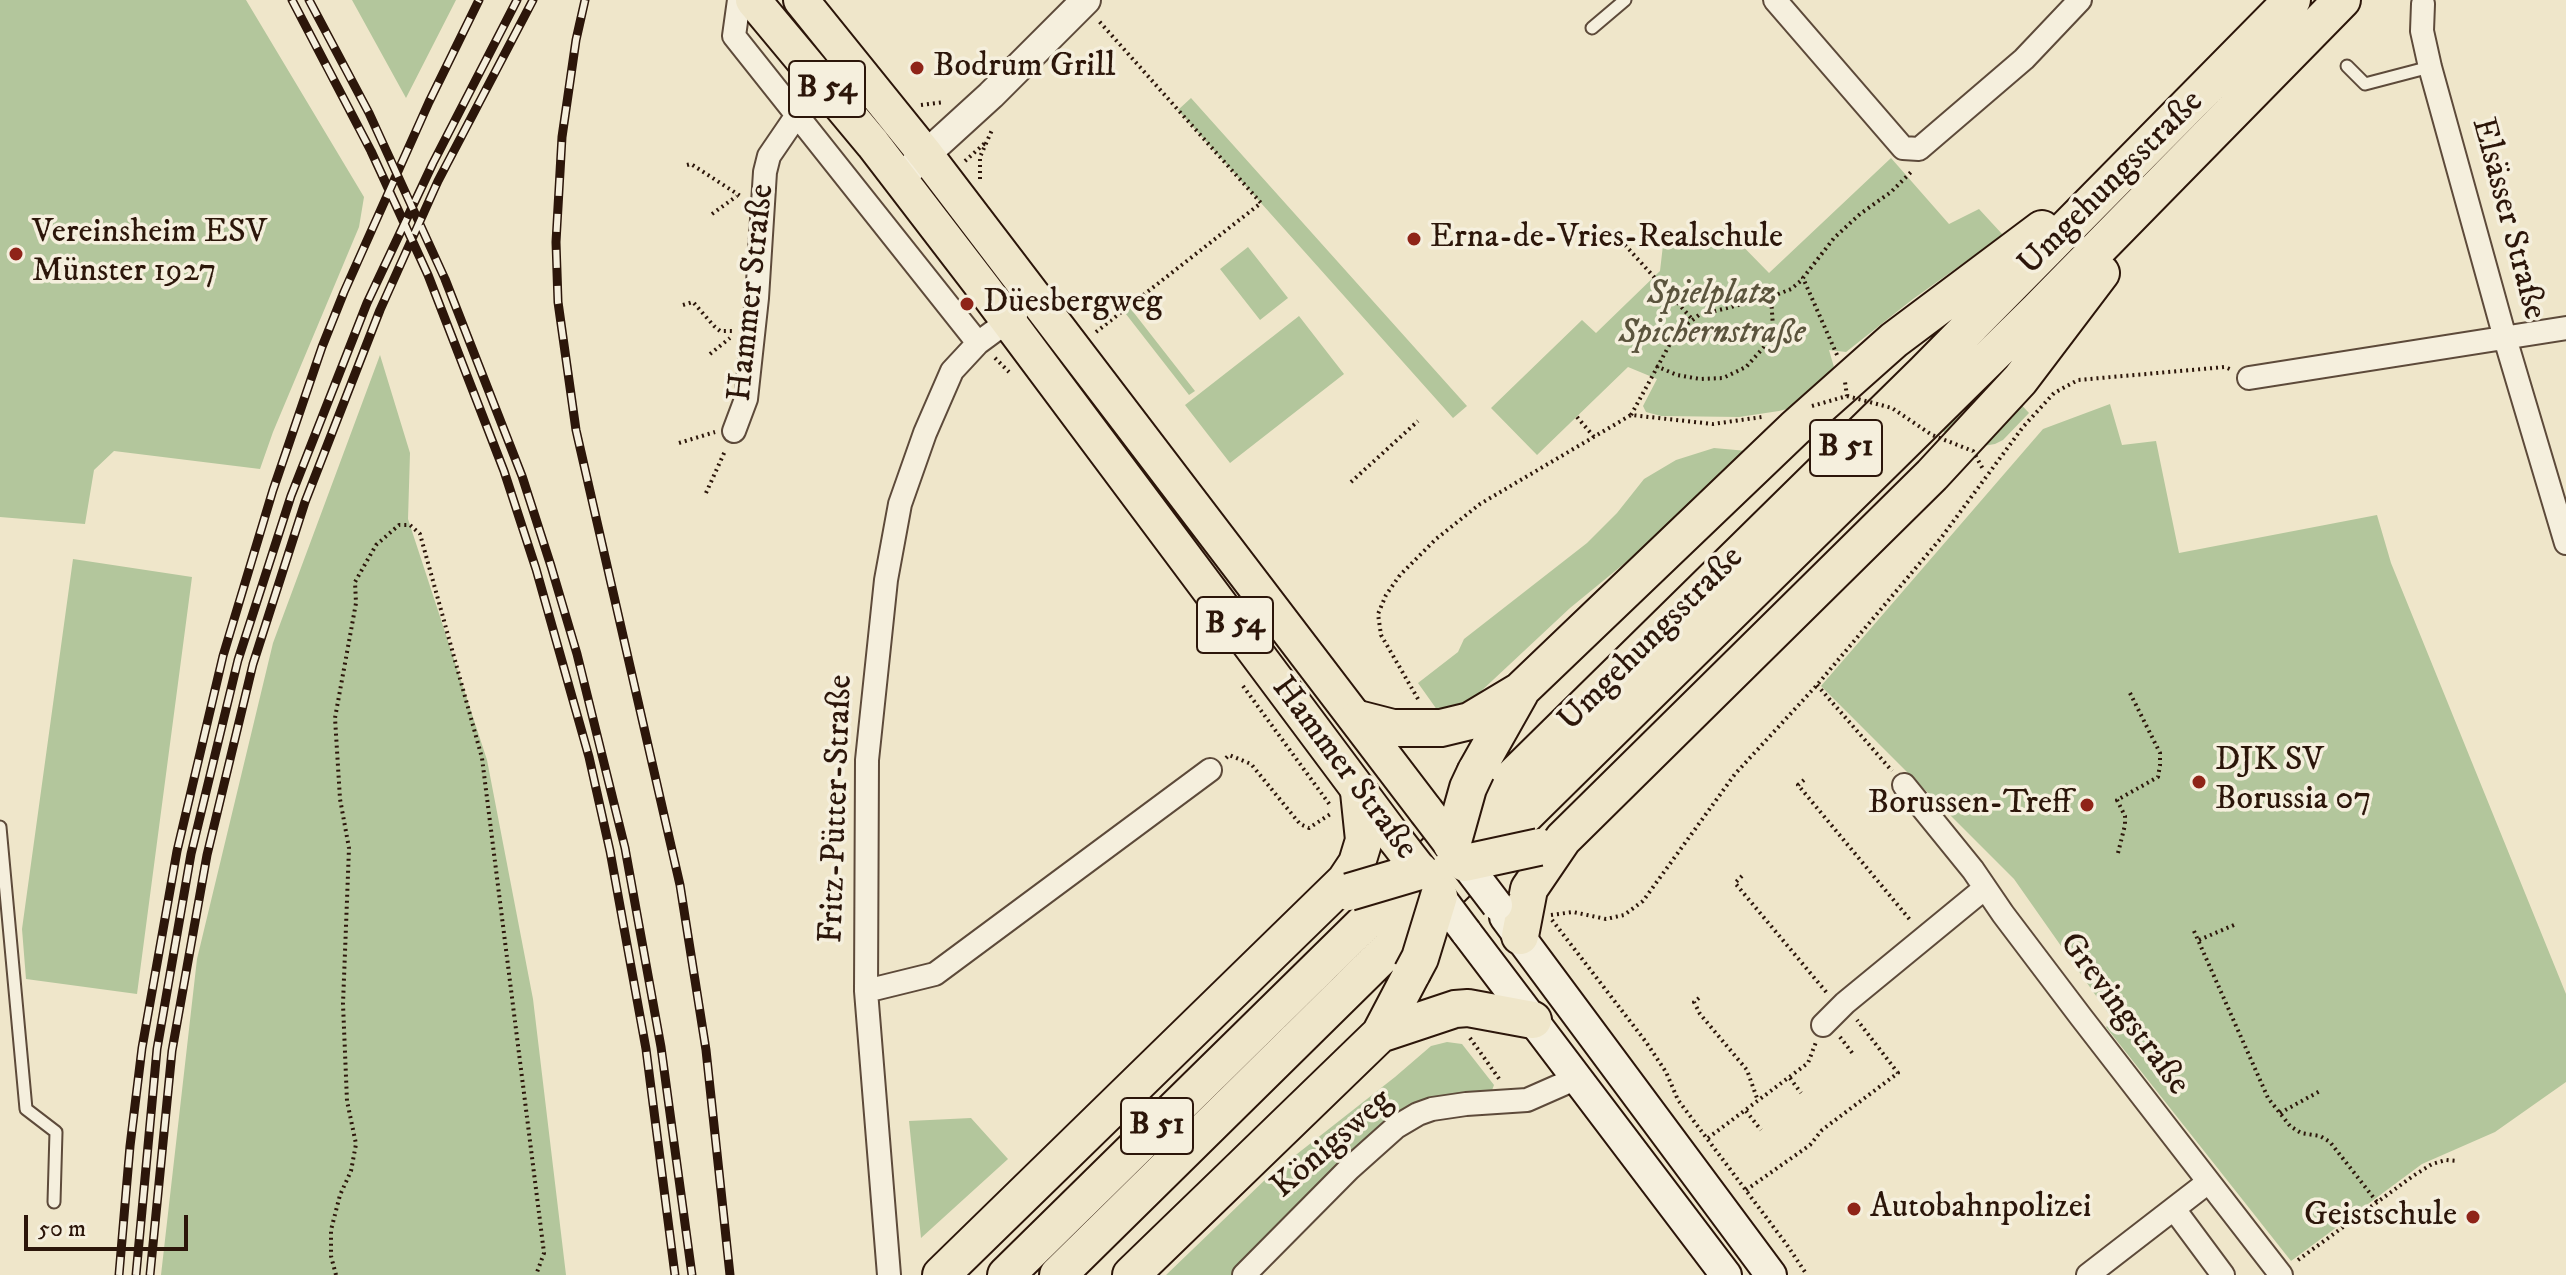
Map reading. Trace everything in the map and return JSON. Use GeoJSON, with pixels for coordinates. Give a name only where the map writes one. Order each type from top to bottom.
{"type":"FeatureCollection","features":[{"type":"Feature","properties":{"kind":"highway","name":"Umgehungsstraße"},"geometry":{"type":"LineString","coordinates":[[1006,1275],[1925,372],[2292,0]]}},
{"type":"Feature","properties":{"kind":"highway","name":"Umgehungsstraße"},"geometry":{"type":"LineString","coordinates":[[1058,1275],[2164,183],[2342,0]]}},
{"type":"Feature","properties":{"kind":"highway"},"geometry":{"type":"LineString","coordinates":[[1358,719],[1393,728],[1433,729],[1470,721],[1520,691],[1795,428],[1894,340],[2137,159]]}},
{"type":"Feature","properties":{"kind":"highway"},"geometry":{"type":"LineString","coordinates":[[1520,936],[1529,889],[1551,843],[1932,475],[2020,380],[2164,183]]}},
{"type":"Feature","properties":{"kind":"highway"},"geometry":{"type":"LineString","coordinates":[[1131,1275],[1380,1034],[1420,958],[1468,788],[1520,691]]}},
{"type":"Feature","properties":{"kind":"highway"},"geometry":{"type":"LineString","coordinates":[[941,1275],[1334,898],[1357,863],[1364,840],[1347,801]]}},
{"type":"Feature","properties":{"kind":"highway"},"geometry":{"type":"LineString","coordinates":[[1334,898],[1551,843]]}},
{"type":"Feature","properties":{"kind":"highway"},"geometry":{"type":"LineString","coordinates":[[1380,1034],[1455,1009],[1468,1008],[1533,1020]]}},
{"type":"Feature","properties":{"kind":"main road","name":"Hammer Straße"},"geometry":{"type":"LineString","coordinates":[[753,0],[900,178],[1009,320],[1347,801],[1396,840],[1497,905],[1696,1147],[1771,1275]]}},
{"type":"Feature","properties":{"kind":"main road","name":"Hammer Straße"},"geometry":{"type":"LineString","coordinates":[[801,0],[926,155],[1426,811],[1466,932],[1726,1275]]}},
{"type":"Feature","properties":{"kind":"street"},"geometry":{"type":"LineString","coordinates":[[739,0],[734,36],[978,343]]}},
{"type":"Feature","properties":{"kind":"street"},"geometry":{"type":"LineString","coordinates":[[1775,0],[1903,148],[1919,149],[2024,59],[2080,0]]}},
{"type":"Feature","properties":{"kind":"street"},"geometry":{"type":"LineString","coordinates":[[900,178],[991,95],[1084,2]]}},
{"type":"Feature","properties":{"kind":"street","name":"Elsässer Straße"},"geometry":{"type":"LineString","coordinates":[[2423,4],[2422,31],[2430,67],[2566,543]]}},
{"type":"Feature","properties":{"kind":"street","name":"Hammer Straße"},"geometry":{"type":"LineString","coordinates":[[734,431],[746,399],[769,156],[797,115]]}},
{"type":"Feature","properties":{"kind":"street","name":"Fritz-Pütter-Straße"},"geometry":{"type":"LineString","coordinates":[[889,1275],[866,991],[867,760],[886,580],[900,504],[925,433],[952,371],[978,343],[1036,300]]}},
{"type":"Feature","properties":{"kind":"street"},"geometry":{"type":"LineString","coordinates":[[2249,378],[2566,328]]}},
{"type":"Feature","properties":{"kind":"street"},"geometry":{"type":"LineString","coordinates":[[866,991],[935,974],[1210,770]]}},
{"type":"Feature","properties":{"kind":"street","name":"Grevingstraße"},"geometry":{"type":"LineString","coordinates":[[1904,785],[1973,870],[2207,1183],[2280,1274]]}},
{"type":"Feature","properties":{"kind":"street"},"geometry":{"type":"LineString","coordinates":[[1823,1025],[1985,888]]}},
{"type":"Feature","properties":{"kind":"street","name":"Königsweg"},"geometry":{"type":"LineString","coordinates":[[1244,1275],[1338,1179],[1396,1127],[1432,1109],[1527,1100],[1577,1078]]}},
{"type":"Feature","properties":{"kind":"street"},"geometry":{"type":"LineString","coordinates":[[2088,1275],[2207,1183]]}},
{"type":"Feature","properties":{"kind":"street"},"geometry":{"type":"LineString","coordinates":[[2174,1209],[2223,1275]]}},
{"type":"Feature","properties":{"kind":"lane"},"geometry":{"type":"LineString","coordinates":[[1592,28],[1625,0]]}},
{"type":"Feature","properties":{"kind":"lane"},"geometry":{"type":"LineString","coordinates":[[2347,66],[2365,84],[2430,67]]}},
{"type":"Feature","properties":{"kind":"lane"},"geometry":{"type":"LineString","coordinates":[[0,827],[26,1109],[56,1132],[54,1202]]}},
{"type":"Feature","properties":{"kind":"path"},"geometry":{"type":"LineString","coordinates":[[1084,2],[1261,203],[1095,333]]}},
{"type":"Feature","properties":{"kind":"path"},"geometry":{"type":"LineString","coordinates":[[1433,729],[1381,635],[1378,614],[1400,575],[1436,539],[1480,504],[1631,415],[1671,342],[1699,315],[1791,289],[1834,238],[1913,171],[1919,149]]}},
{"type":"Feature","properties":{"kind":"path"},"geometry":{"type":"LineString","coordinates":[[687,165],[691,164],[737,196],[763,203]]}},
{"type":"Feature","properties":{"kind":"path"},"geometry":{"type":"LineString","coordinates":[[712,214],[737,196]]}},
{"type":"Feature","properties":{"kind":"path"},"geometry":{"type":"LineString","coordinates":[[1625,245],[1693,320]]}},
{"type":"Feature","properties":{"kind":"path"},"geometry":{"type":"LineString","coordinates":[[1803,278],[1837,356]]}},
{"type":"Feature","properties":{"kind":"path"},"geometry":{"type":"LineString","coordinates":[[1656,366],[1677,375],[1700,379],[1723,378],[1746,367],[1764,347],[1773,327],[1771,297]]}},
{"type":"Feature","properties":{"kind":"path"},"geometry":{"type":"LineString","coordinates":[[683,305],[693,302],[720,331],[738,332],[710,354]]}},
{"type":"Feature","properties":{"kind":"path"},"geometry":{"type":"LineString","coordinates":[[1807,1275],[1787,1245],[1696,1147],[1666,1072],[1548,915],[1573,912],[1606,919],[1624,915],[1643,901],[1735,774],[1817,685],[1941,538],[2009,446],[2054,393],[2078,380],[2225,367],[2249,378]]}},
{"type":"Feature","properties":{"kind":"path"},"geometry":{"type":"LineString","coordinates":[[1845,382],[1847,396]]}},
{"type":"Feature","properties":{"kind":"path"},"geometry":{"type":"LineString","coordinates":[[1812,406],[1847,396],[1892,408],[1932,435],[1973,451],[1985,479]]}},
{"type":"Feature","properties":{"kind":"path"},"geometry":{"type":"LineString","coordinates":[[1631,415],[1713,424],[1748,420]]}},
{"type":"Feature","properties":{"kind":"path"},"geometry":{"type":"LineString","coordinates":[[1577,417],[1595,438]]}},
{"type":"Feature","properties":{"kind":"path"},"geometry":{"type":"LineString","coordinates":[[1351,482],[1418,421]]}},
{"type":"Feature","properties":{"kind":"path"},"geometry":{"type":"LineString","coordinates":[[679,443],[709,432],[734,431],[706,493]]}},
{"type":"Feature","properties":{"kind":"path"},"geometry":{"type":"LineString","coordinates":[[2002,448],[2009,446]]}},
{"type":"Feature","properties":{"kind":"path"},"geometry":{"type":"LineString","coordinates":[[336,1275],[331,1256],[331,1230],[340,1195],[351,1171],[356,1144],[347,1101],[343,1004],[349,848],[340,799],[335,718],[356,603],[355,582],[376,545],[399,525],[410,525],[420,534],[482,758],[544,1253],[536,1275]]}},
{"type":"Feature","properties":{"kind":"path"},"geometry":{"type":"LineString","coordinates":[[1817,685],[1904,785]]}},
{"type":"Feature","properties":{"kind":"path"},"geometry":{"type":"LineString","coordinates":[[2118,853],[2125,816],[2117,800],[2158,777],[2160,765],[2160,753],[2130,693]]}},
{"type":"Feature","properties":{"kind":"path"},"geometry":{"type":"LineString","coordinates":[[1210,770],[1229,755],[1251,764],[1300,824],[1309,828],[1347,801]]}},
{"type":"Feature","properties":{"kind":"path"},"geometry":{"type":"LineString","coordinates":[[1804,780],[1798,785],[1924,937]]}},
{"type":"Feature","properties":{"kind":"path"},"geometry":{"type":"LineString","coordinates":[[1832,826],[1838,820]]}},
{"type":"Feature","properties":{"kind":"path"},"geometry":{"type":"LineString","coordinates":[[1868,869],[1874,864]]}},
{"type":"Feature","properties":{"kind":"path"},"geometry":{"type":"LineString","coordinates":[[1742,876],[1735,883],[1898,1073],[1763,1179]]}},
{"type":"Feature","properties":{"kind":"path"},"geometry":{"type":"LineString","coordinates":[[1895,902],[1902,896]]}},
{"type":"Feature","properties":{"kind":"path"},"geometry":{"type":"LineString","coordinates":[[1770,926],[1778,919]]}},
{"type":"Feature","properties":{"kind":"path"},"geometry":{"type":"LineString","coordinates":[[2199,940],[2234,925]]}},
{"type":"Feature","properties":{"kind":"path"},"geometry":{"type":"LineString","coordinates":[[2194,931],[2268,1098],[2290,1126],[2301,1133],[2320,1136],[2330,1142],[2377,1202]]}},
{"type":"Feature","properties":{"kind":"path"},"geometry":{"type":"LineString","coordinates":[[1806,968],[1813,961]]}},
{"type":"Feature","properties":{"kind":"path"},"geometry":{"type":"LineString","coordinates":[[1699,998],[1694,1002],[1700,1014],[1747,1070],[1758,1102]]}},
{"type":"Feature","properties":{"kind":"path"},"geometry":{"type":"LineString","coordinates":[[1696,1147],[1808,1063],[1823,1025]]}},
{"type":"Feature","properties":{"kind":"path"},"geometry":{"type":"LineString","coordinates":[[1466,1032],[1516,1101]]}},
{"type":"Feature","properties":{"kind":"path"},"geometry":{"type":"LineString","coordinates":[[1732,1052],[1740,1046]]}},
{"type":"Feature","properties":{"kind":"path"},"geometry":{"type":"LineString","coordinates":[[1790,1078],[1801,1093]]}},
{"type":"Feature","properties":{"kind":"path"},"geometry":{"type":"LineString","coordinates":[[2280,1113],[2320,1091]]}},
{"type":"Feature","properties":{"kind":"path"},"geometry":{"type":"LineString","coordinates":[[1746,1111],[1761,1130]]}},
{"type":"Feature","properties":{"kind":"path"},"geometry":{"type":"LineString","coordinates":[[2280,1274],[2432,1164],[2457,1161]]}},
{"type":"Feature","properties":{"kind":"green space"},"geometry":{"type":"Polygon","coordinates":[[[0,0],[246,0],[364,197],[359,227],[260,469],[114,451],[94,470],[85,524],[0,517],[0,0]]]}},
{"type":"Feature","properties":{"kind":"green space"},"geometry":{"type":"Polygon","coordinates":[[[352,0],[456,0],[406,98],[352,0]]]}},
{"type":"Feature","properties":{"kind":"green space"},"geometry":{"type":"Polygon","coordinates":[[[1191,98],[1467,406],[1453,418],[1178,110],[1191,98]]]}},
{"type":"Feature","properties":{"kind":"green space","name":"Spielplatz Spichernstraße"},"geometry":{"type":"Polygon","coordinates":[[[1891,158],[1949,224],[1979,209],[2003,235],[1913,299],[1846,352],[1829,350],[1836,374],[1811,403],[1739,417],[1661,416],[1646,412],[1643,406],[1657,379],[1628,367],[1537,455],[1491,408],[1582,320],[1596,333],[1660,271],[1663,245],[1725,228],[1769,273],[1891,158]]]}},
{"type":"Feature","properties":{"kind":"green space"},"geometry":{"type":"Polygon","coordinates":[[[1248,247],[1288,298],[1260,320],[1220,269],[1248,247]]]}},
{"type":"Feature","properties":{"kind":"green space"},"geometry":{"type":"Polygon","coordinates":[[[1127,304],[1195,391],[1189,395],[1122,309],[1127,304]]]}},
{"type":"Feature","properties":{"kind":"green space"},"geometry":{"type":"Polygon","coordinates":[[[1299,316],[1344,374],[1230,463],[1185,405],[1299,316]]]}},
{"type":"Feature","properties":{"kind":"green space"},"geometry":{"type":"Polygon","coordinates":[[[380,355],[410,453],[408,519],[487,760],[533,999],[566,1275],[161,1275],[197,959],[273,643],[380,355]]]}},
{"type":"Feature","properties":{"kind":"green space"},"geometry":{"type":"Polygon","coordinates":[[[2016,399],[2029,413],[2003,440],[1995,444],[1974,444],[1932,427],[1930,422],[2016,399]]]}},
{"type":"Feature","properties":{"kind":"green space","name":"DJK SV Borussia 07"},"geometry":{"type":"Polygon","coordinates":[[[2110,404],[2122,445],[2156,441],[2179,553],[2377,515],[2391,563],[2566,994],[2566,1082],[2495,1132],[2422,1164],[2291,1261],[2106,1027],[2113,1020],[2014,879],[1821,686],[2043,429],[2110,404]]]}},
{"type":"Feature","properties":{"kind":"green space"},"geometry":{"type":"Polygon","coordinates":[[[1714,448],[1747,451],[1653,540],[1570,608],[1478,694],[1460,708],[1440,714],[1418,683],[1458,652],[1464,639],[1587,543],[1617,513],[1644,479],[1676,460],[1714,448]]]}},
{"type":"Feature","properties":{"kind":"green space"},"geometry":{"type":"Polygon","coordinates":[[[73,559],[192,577],[137,994],[26,979],[22,929],[73,559]]]}},
{"type":"Feature","properties":{"kind":"green space"},"geometry":{"type":"Polygon","coordinates":[[[1447,1042],[1462,1044],[1494,1085],[1491,1093],[1449,1095],[1428,1100],[1279,1225],[1232,1275],[1166,1275],[1269,1176],[1431,1046],[1447,1042]]]}},
{"type":"Feature","properties":{"kind":"green space"},"geometry":{"type":"Polygon","coordinates":[[[971,1118],[1008,1159],[921,1238],[909,1121],[971,1118]]]}},
{"type":"Feature","properties":{"kind":"railway"},"geometry":{"type":"LineString","coordinates":[[292,0],[371,151],[428,275],[504,471],[536,569],[589,757],[610,851],[646,1049],[675,1275]]}},
{"type":"Feature","properties":{"kind":"railway"},"geometry":{"type":"LineString","coordinates":[[309,0],[369,113],[445,279],[522,476],[551,566],[577,654],[625,848],[661,1047],[692,1275]]}},
{"type":"Feature","properties":{"kind":"railway"},"geometry":{"type":"LineString","coordinates":[[119,1275],[142,1048],[177,851],[223,656],[273,490],[322,347],[429,102],[479,0]]}},
{"type":"Feature","properties":{"kind":"railway"},"geometry":{"type":"LineString","coordinates":[[136,1275],[157,1049],[191,854],[238,660],[291,496],[367,303],[433,163],[517,0]]}},
{"type":"Feature","properties":{"kind":"railway"},"geometry":{"type":"LineString","coordinates":[[150,1275],[172,1051],[207,855],[253,664],[305,502],[380,310],[438,181],[533,0]]}},
{"type":"Feature","properties":{"kind":"railway"},"geometry":{"type":"LineString","coordinates":[[585,0],[562,137],[556,242],[558,302],[576,430],[680,885],[706,1050],[730,1275]]}},
{"type":"Feature","properties":{"kind":"place","name":"Bodrum Grill"},"geometry":{"type":"Point","coordinates":[917,68]}},
{"type":"Feature","properties":{"kind":"place","name":"Erna-de-Vries-Realschule"},"geometry":{"type":"Point","coordinates":[1414,239]}},
{"type":"Feature","properties":{"kind":"place","name":"Vereinsheim ESV Münster 1927"},"geometry":{"type":"Point","coordinates":[16,254]}},
{"type":"Feature","properties":{"kind":"place","name":"Düesbergweg"},"geometry":{"type":"Point","coordinates":[967,304]}},
{"type":"Feature","properties":{"kind":"place","name":"DJK SV Borussia 07"},"geometry":{"type":"Point","coordinates":[2199,782]}},
{"type":"Feature","properties":{"kind":"place","name":"Borussen-Treff"},"geometry":{"type":"Point","coordinates":[2087,805]}},
{"type":"Feature","properties":{"kind":"place","name":"Autobahnpolizei"},"geometry":{"type":"Point","coordinates":[1854,1209]}},
{"type":"Feature","properties":{"kind":"place","name":"Geistschule"},"geometry":{"type":"Point","coordinates":[2473,1217]}}]}
